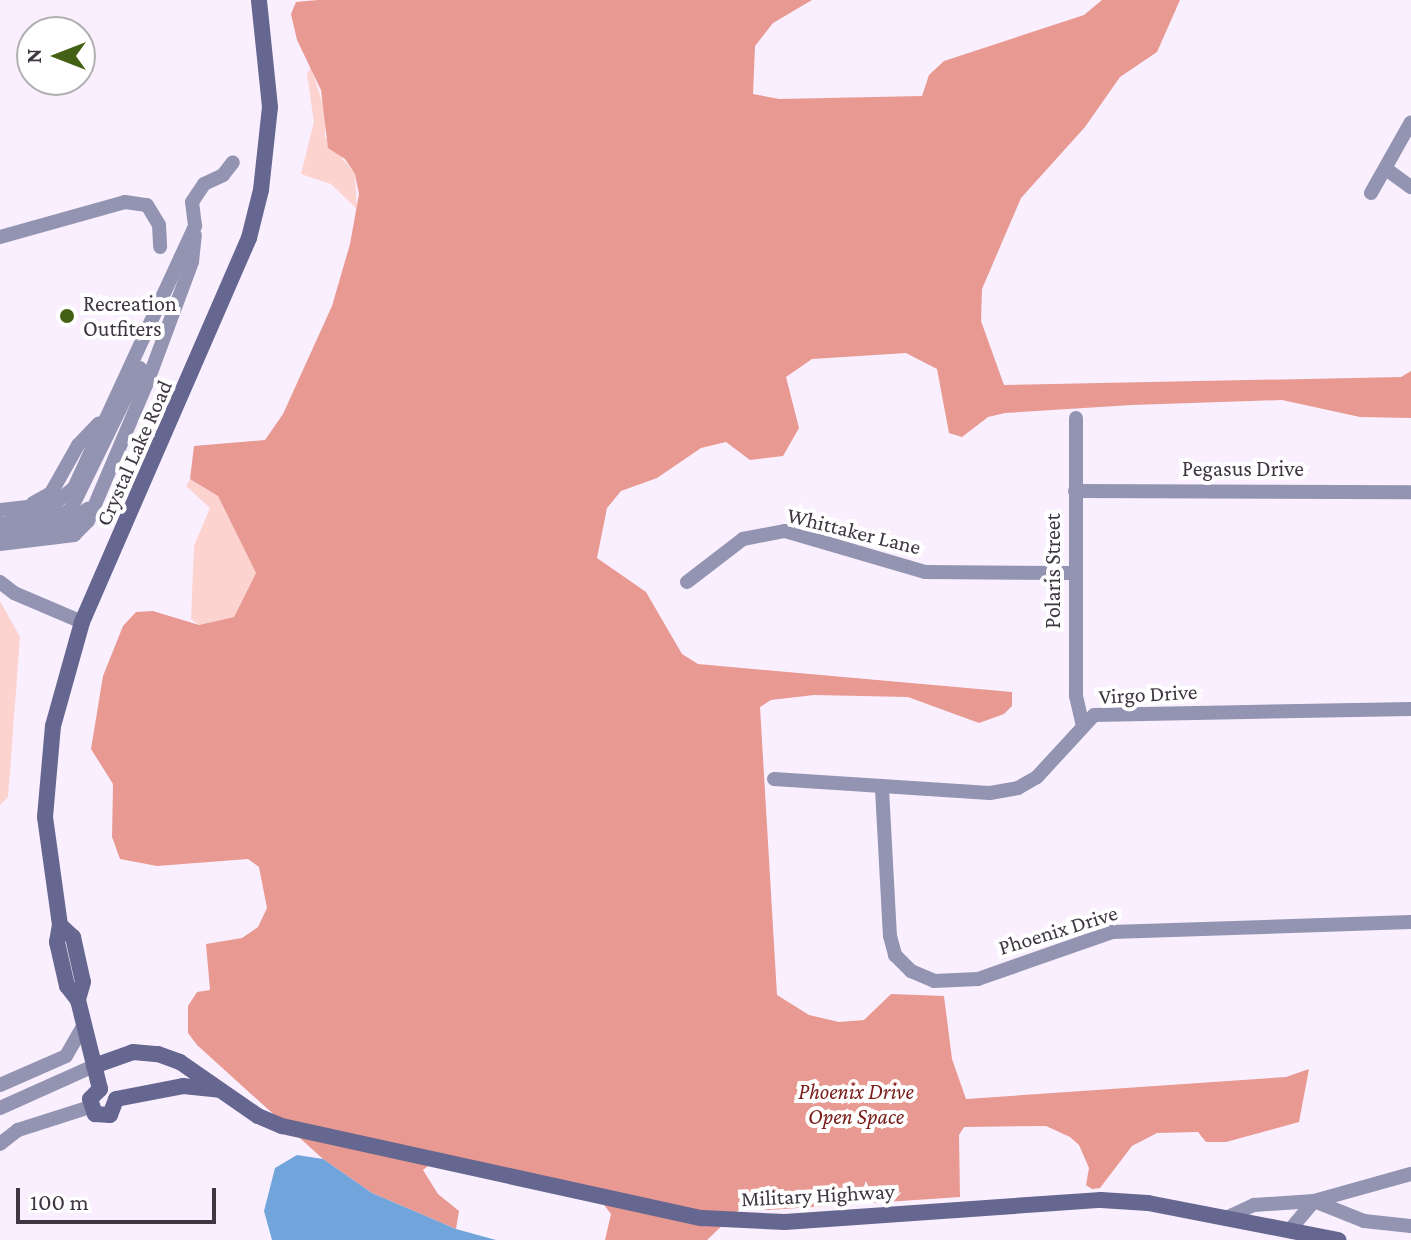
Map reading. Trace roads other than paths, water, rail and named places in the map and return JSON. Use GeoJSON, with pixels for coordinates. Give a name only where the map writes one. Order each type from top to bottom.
{"type":"FeatureCollection","features":[{"type":"Feature","properties":{"kind":"street","name":"Crystal Lake Road"},"geometry":{"type":"LineString","coordinates":[[100,1089],[78,1000],[67,986],[57,942],[60,925],[48,858],[47,773],[61,686],[82,622],[249,238],[261,190],[270,107],[259,0]]}},
{"type":"Feature","properties":{"kind":"street"},"geometry":{"type":"LineString","coordinates":[[1371,193],[1411,122]]}},
{"type":"Feature","properties":{"kind":"street"},"geometry":{"type":"LineString","coordinates":[[0,544],[74,535],[88,521],[192,262],[195,226],[191,211],[198,191],[233,162]]}},
{"type":"Feature","properties":{"kind":"street"},"geometry":{"type":"LineString","coordinates":[[1386,169],[1411,187]]}},
{"type":"Feature","properties":{"kind":"street"},"geometry":{"type":"LineString","coordinates":[[0,237],[125,202],[147,205],[159,225],[160,247]]}},
{"type":"Feature","properties":{"kind":"street"},"geometry":{"type":"LineString","coordinates":[[6,509],[54,504],[69,495],[195,226]]}},
{"type":"Feature","properties":{"kind":"street"},"geometry":{"type":"LineString","coordinates":[[0,524],[60,516],[78,500],[134,385],[195,226]]}},
{"type":"Feature","properties":{"kind":"street","name":"Polaris Street"},"geometry":{"type":"LineString","coordinates":[[1076,418],[1076,696],[1082,723]]}},
{"type":"Feature","properties":{"kind":"street"},"geometry":{"type":"LineString","coordinates":[[0,534],[77,521],[105,485]]}},
{"type":"Feature","properties":{"kind":"street","name":"Pegasus Drive"},"geometry":{"type":"LineString","coordinates":[[1075,491],[1411,492]]}},
{"type":"Feature","properties":{"kind":"street","name":"Whittaker Lane"},"geometry":{"type":"LineString","coordinates":[[687,582],[743,539],[785,531],[925,572],[1074,573]]}},
{"type":"Feature","properties":{"kind":"street"},"geometry":{"type":"LineString","coordinates":[[0,582],[14,593],[82,622]]}},
{"type":"Feature","properties":{"kind":"street","name":"Virgo Drive"},"geometry":{"type":"LineString","coordinates":[[774,779],[958,794],[1018,788],[1037,777],[1082,723],[1094,715],[1411,709]]}},
{"type":"Feature","properties":{"kind":"street","name":"Phoenix Drive"},"geometry":{"type":"LineString","coordinates":[[882,789],[890,936],[895,955],[911,971],[934,981],[978,979],[1112,932],[1411,922]]}},
{"type":"Feature","properties":{"kind":"street"},"geometry":{"type":"LineString","coordinates":[[0,1085],[66,1056],[84,1025]]}},
{"type":"Feature","properties":{"kind":"street","name":"Military Highway"},"geometry":{"type":"LineString","coordinates":[[94,1066],[133,1052],[158,1054],[180,1062],[220,1090],[282,1126],[702,1218],[785,1222],[1101,1200],[1228,1217],[1338,1240]]}},
{"type":"Feature","properties":{"kind":"street"},"geometry":{"type":"LineString","coordinates":[[0,1108],[94,1066]]}},
{"type":"Feature","properties":{"kind":"street","name":"Military Highway"},"geometry":{"type":"LineString","coordinates":[[116,1099],[183,1086],[220,1090]]}},
{"type":"Feature","properties":{"kind":"street"},"geometry":{"type":"LineString","coordinates":[[0,1144],[18,1130],[90,1107],[106,1116],[115,1109],[116,1099],[100,1089],[91,1096],[90,1107]]}},
{"type":"Feature","properties":{"kind":"street"},"geometry":{"type":"LineString","coordinates":[[1228,1217],[1254,1205],[1314,1201],[1411,1174]]}},
{"type":"Feature","properties":{"kind":"street"},"geometry":{"type":"LineString","coordinates":[[1314,1201],[1364,1221],[1411,1226]]}},
{"type":"Feature","properties":{"kind":"street"},"geometry":{"type":"LineString","coordinates":[[1289,1231],[1314,1201]]}},
{"type":"Feature","properties":{"kind":"water"},"geometry":{"type":"Polygon","coordinates":[[[297,1155],[323,1159],[372,1193],[456,1229],[496,1240],[272,1240],[264,1211],[275,1168],[297,1155]]]}},
{"type":"Feature","properties":{"kind":"place","name":"Recreation Outfiters"},"geometry":{"type":"Point","coordinates":[67,316]}},
{"type":"Feature","properties":{"kind":"park label","name":"Phoenix Drive Open Space"},"geometry":{"type":"Point","coordinates":[856,1104]}}]}
